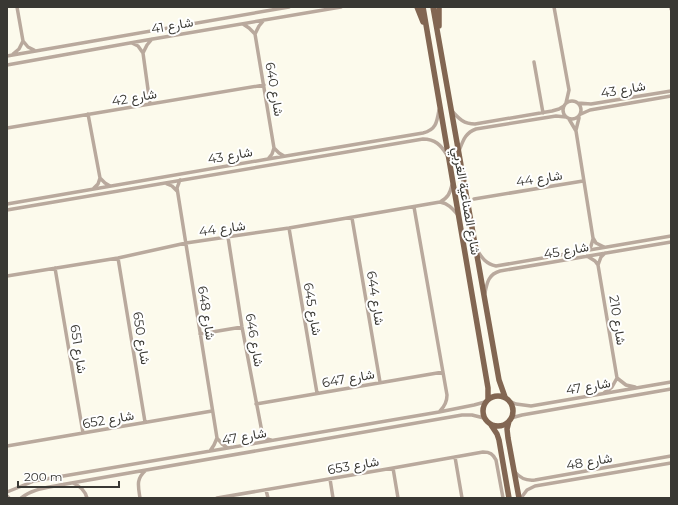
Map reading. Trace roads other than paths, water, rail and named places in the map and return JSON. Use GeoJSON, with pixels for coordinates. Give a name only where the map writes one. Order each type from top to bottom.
{"type":"FeatureCollection","features":[{"type":"Feature","properties":{"kind":"main road"},"geometry":{"type":"LineString","coordinates":[[417,7],[426,27]]}},
{"type":"Feature","properties":{"kind":"main road","name":"شارع الصناعية الغربي"},"geometry":{"type":"LineString","coordinates":[[423,7],[488,388],[486,401]]}},
{"type":"Feature","properties":{"kind":"main road","name":"شارع الصناعية الغربي"},"geometry":{"type":"LineString","coordinates":[[433,7],[499,380],[507,399]]}},
{"type":"Feature","properties":{"kind":"main road"},"geometry":{"type":"LineString","coordinates":[[438,37],[439,7]]}},
{"type":"Feature","properties":{"kind":"main road"},"geometry":{"type":"LineString","coordinates":[[508,496],[499,440],[491,424],[484,418],[482,409],[486,401],[496,395],[507,399],[513,409],[507,434],[520,498]]}},
{"type":"Feature","properties":{"kind":"main road"},"geometry":{"type":"LineString","coordinates":[[491,424],[500,426],[510,420]]}},
{"type":"Feature","properties":{"kind":"street"},"geometry":{"type":"LineString","coordinates":[[17,7],[23,41],[28,47],[35,51]]}},
{"type":"Feature","properties":{"kind":"street","name":"شارع 41"},"geometry":{"type":"LineString","coordinates":[[7,56],[289,7]]}},
{"type":"Feature","properties":{"kind":"street","name":"شارع 41"},"geometry":{"type":"LineString","coordinates":[[7,65],[131,42],[341,7]]}},
{"type":"Feature","properties":{"kind":"street"},"geometry":{"type":"LineString","coordinates":[[554,7],[569,90],[572,97],[582,108],[576,131],[593,238],[596,243],[604,247]]}},
{"type":"Feature","properties":{"kind":"street"},"geometry":{"type":"LineString","coordinates":[[241,24],[249,28],[255,34],[264,20]]}},
{"type":"Feature","properties":{"kind":"street","name":"شارع 640"},"geometry":{"type":"LineString","coordinates":[[255,34],[274,148]]}},
{"type":"Feature","properties":{"kind":"street"},"geometry":{"type":"LineString","coordinates":[[143,53],[147,45],[153,39]]}},
{"type":"Feature","properties":{"kind":"street"},"geometry":{"type":"LineString","coordinates":[[12,55],[19,49],[23,41]]}},
{"type":"Feature","properties":{"kind":"street"},"geometry":{"type":"LineString","coordinates":[[131,42],[138,46],[143,53],[150,104]]}},
{"type":"Feature","properties":{"kind":"street"},"geometry":{"type":"LineString","coordinates":[[534,62],[543,112]]}},
{"type":"Feature","properties":{"kind":"street","name":"شارع 42"},"geometry":{"type":"LineString","coordinates":[[7,128],[264,85]]}},
{"type":"Feature","properties":{"kind":"street"},"geometry":{"type":"LineString","coordinates":[[569,90],[563,113],[576,131]]}},
{"type":"Feature","properties":{"kind":"street","name":"شارع 43"},"geometry":{"type":"LineString","coordinates":[[577,102],[591,104],[671,90]]}},
{"type":"Feature","properties":{"kind":"street","name":"شارع 43"},"geometry":{"type":"LineString","coordinates":[[580,116],[590,110],[671,96]]}},
{"type":"Feature","properties":{"kind":"street"},"geometry":{"type":"LineString","coordinates":[[451,109],[460,119],[471,124],[556,110],[570,101],[577,102]]}},
{"type":"Feature","properties":{"kind":"street","name":"شارع 43"},"geometry":{"type":"LineString","coordinates":[[7,204],[428,132],[431,131],[435,125],[440,107]]}},
{"type":"Feature","properties":{"kind":"street"},"geometry":{"type":"LineString","coordinates":[[88,114],[100,178],[94,189]]}},
{"type":"Feature","properties":{"kind":"street"},"geometry":{"type":"LineString","coordinates":[[458,152],[465,137],[472,131],[556,116],[573,120],[580,116]]}},
{"type":"Feature","properties":{"kind":"street","name":"شارع 43"},"geometry":{"type":"LineString","coordinates":[[7,210],[423,139],[435,141],[441,145],[448,156]]}},
{"type":"Feature","properties":{"kind":"street"},"geometry":{"type":"LineString","coordinates":[[268,159],[274,148],[285,156]]}},
{"type":"Feature","properties":{"kind":"street"},"geometry":{"type":"LineString","coordinates":[[100,178],[110,186]]}},
{"type":"Feature","properties":{"kind":"street","name":"شارع 648"},"geometry":{"type":"LineString","coordinates":[[180,180],[177,191],[217,438]]}},
{"type":"Feature","properties":{"kind":"street","name":"شارع 44"},"geometry":{"type":"LineString","coordinates":[[474,199],[583,181]]}},
{"type":"Feature","properties":{"kind":"street"},"geometry":{"type":"LineString","coordinates":[[440,202],[448,195],[453,182]]}},
{"type":"Feature","properties":{"kind":"street"},"geometry":{"type":"LineString","coordinates":[[165,183],[172,186],[177,191]]}},
{"type":"Feature","properties":{"kind":"street"},"geometry":{"type":"LineString","coordinates":[[440,202],[451,206],[459,217]]}},
{"type":"Feature","properties":{"kind":"street","name":"شارع 44"},"geometry":{"type":"LineString","coordinates":[[7,276],[118,258],[186,243],[352,218],[440,202]]}},
{"type":"Feature","properties":{"kind":"street"},"geometry":{"type":"LineString","coordinates":[[414,207],[447,399],[445,405],[439,412]]}},
{"type":"Feature","properties":{"kind":"street","name":"شارع 644"},"geometry":{"type":"LineString","coordinates":[[352,218],[380,382]]}},
{"type":"Feature","properties":{"kind":"street","name":"شارع 645"},"geometry":{"type":"LineString","coordinates":[[289,228],[318,393]]}},
{"type":"Feature","properties":{"kind":"street","name":"شارع 45"},"geometry":{"type":"LineString","coordinates":[[475,246],[483,260],[496,266],[671,236]]}},
{"type":"Feature","properties":{"kind":"street","name":"شارع 646"},"geometry":{"type":"LineString","coordinates":[[228,237],[242,327],[262,432],[272,441]]}},
{"type":"Feature","properties":{"kind":"street"},"geometry":{"type":"LineString","coordinates":[[586,250],[592,243],[593,238]]}},
{"type":"Feature","properties":{"kind":"street","name":"شارع 45"},"geometry":{"type":"LineString","coordinates":[[484,300],[487,282],[492,274],[496,272],[671,242]]}},
{"type":"Feature","properties":{"kind":"street"},"geometry":{"type":"LineString","coordinates":[[587,256],[598,265],[601,257],[605,253]]}},
{"type":"Feature","properties":{"kind":"street","name":"شارع 650"},"geometry":{"type":"LineString","coordinates":[[118,258],[145,422]]}},
{"type":"Feature","properties":{"kind":"street","name":"شارع 210"},"geometry":{"type":"LineString","coordinates":[[598,265],[617,378]]}},
{"type":"Feature","properties":{"kind":"street","name":"شارع 651"},"geometry":{"type":"LineString","coordinates":[[55,268],[83,433]]}},
{"type":"Feature","properties":{"kind":"street"},"geometry":{"type":"LineString","coordinates":[[200,334],[242,327]]}},
{"type":"Feature","properties":{"kind":"street","name":"شارع 647"},"geometry":{"type":"LineString","coordinates":[[256,404],[443,372]]}},
{"type":"Feature","properties":{"kind":"street"},"geometry":{"type":"LineString","coordinates":[[602,394],[612,387],[617,378],[626,385],[638,387]]}},
{"type":"Feature","properties":{"kind":"street","name":"شارع 47"},"geometry":{"type":"LineString","coordinates":[[507,399],[516,404],[531,406],[671,382]]}},
{"type":"Feature","properties":{"kind":"street","name":"شارع 47"},"geometry":{"type":"LineString","coordinates":[[510,420],[522,415],[671,389]]}},
{"type":"Feature","properties":{"kind":"street","name":"شارع 47"},"geometry":{"type":"LineString","coordinates":[[7,492],[34,481],[439,412],[486,401]]}},
{"type":"Feature","properties":{"kind":"street","name":"شارع 652"},"geometry":{"type":"LineString","coordinates":[[7,446],[212,411]]}},
{"type":"Feature","properties":{"kind":"street","name":"شارع 47"},"geometry":{"type":"LineString","coordinates":[[21,498],[35,490],[146,469],[462,415],[472,415],[484,418]]}},
{"type":"Feature","properties":{"kind":"street"},"geometry":{"type":"LineString","coordinates":[[210,452],[217,438],[228,448]]}},
{"type":"Feature","properties":{"kind":"street","name":"شارع 653"},"geometry":{"type":"LineString","coordinates":[[217,498],[483,452],[491,453],[496,460],[503,498]]}},
{"type":"Feature","properties":{"kind":"street","name":"شارع 48"},"geometry":{"type":"LineString","coordinates":[[514,470],[520,477],[535,480],[671,456]]}},
{"type":"Feature","properties":{"kind":"street"},"geometry":{"type":"LineString","coordinates":[[455,457],[462,498]]}},
{"type":"Feature","properties":{"kind":"street","name":"شارع 48"},"geometry":{"type":"LineString","coordinates":[[520,498],[526,490],[535,486],[671,463]]}},
{"type":"Feature","properties":{"kind":"street"},"geometry":{"type":"LineString","coordinates":[[393,468],[398,498]]}},
{"type":"Feature","properties":{"kind":"street"},"geometry":{"type":"LineString","coordinates":[[140,498],[138,481],[146,469]]}},
{"type":"Feature","properties":{"kind":"street"},"geometry":{"type":"LineString","coordinates":[[330,479],[333,498]]}},
{"type":"Feature","properties":{"kind":"street"},"geometry":{"type":"LineString","coordinates":[[72,483],[83,489],[87,498]]}},
{"type":"Feature","properties":{"kind":"street"},"geometry":{"type":"LineString","coordinates":[[266,490],[268,498]]}}]}
